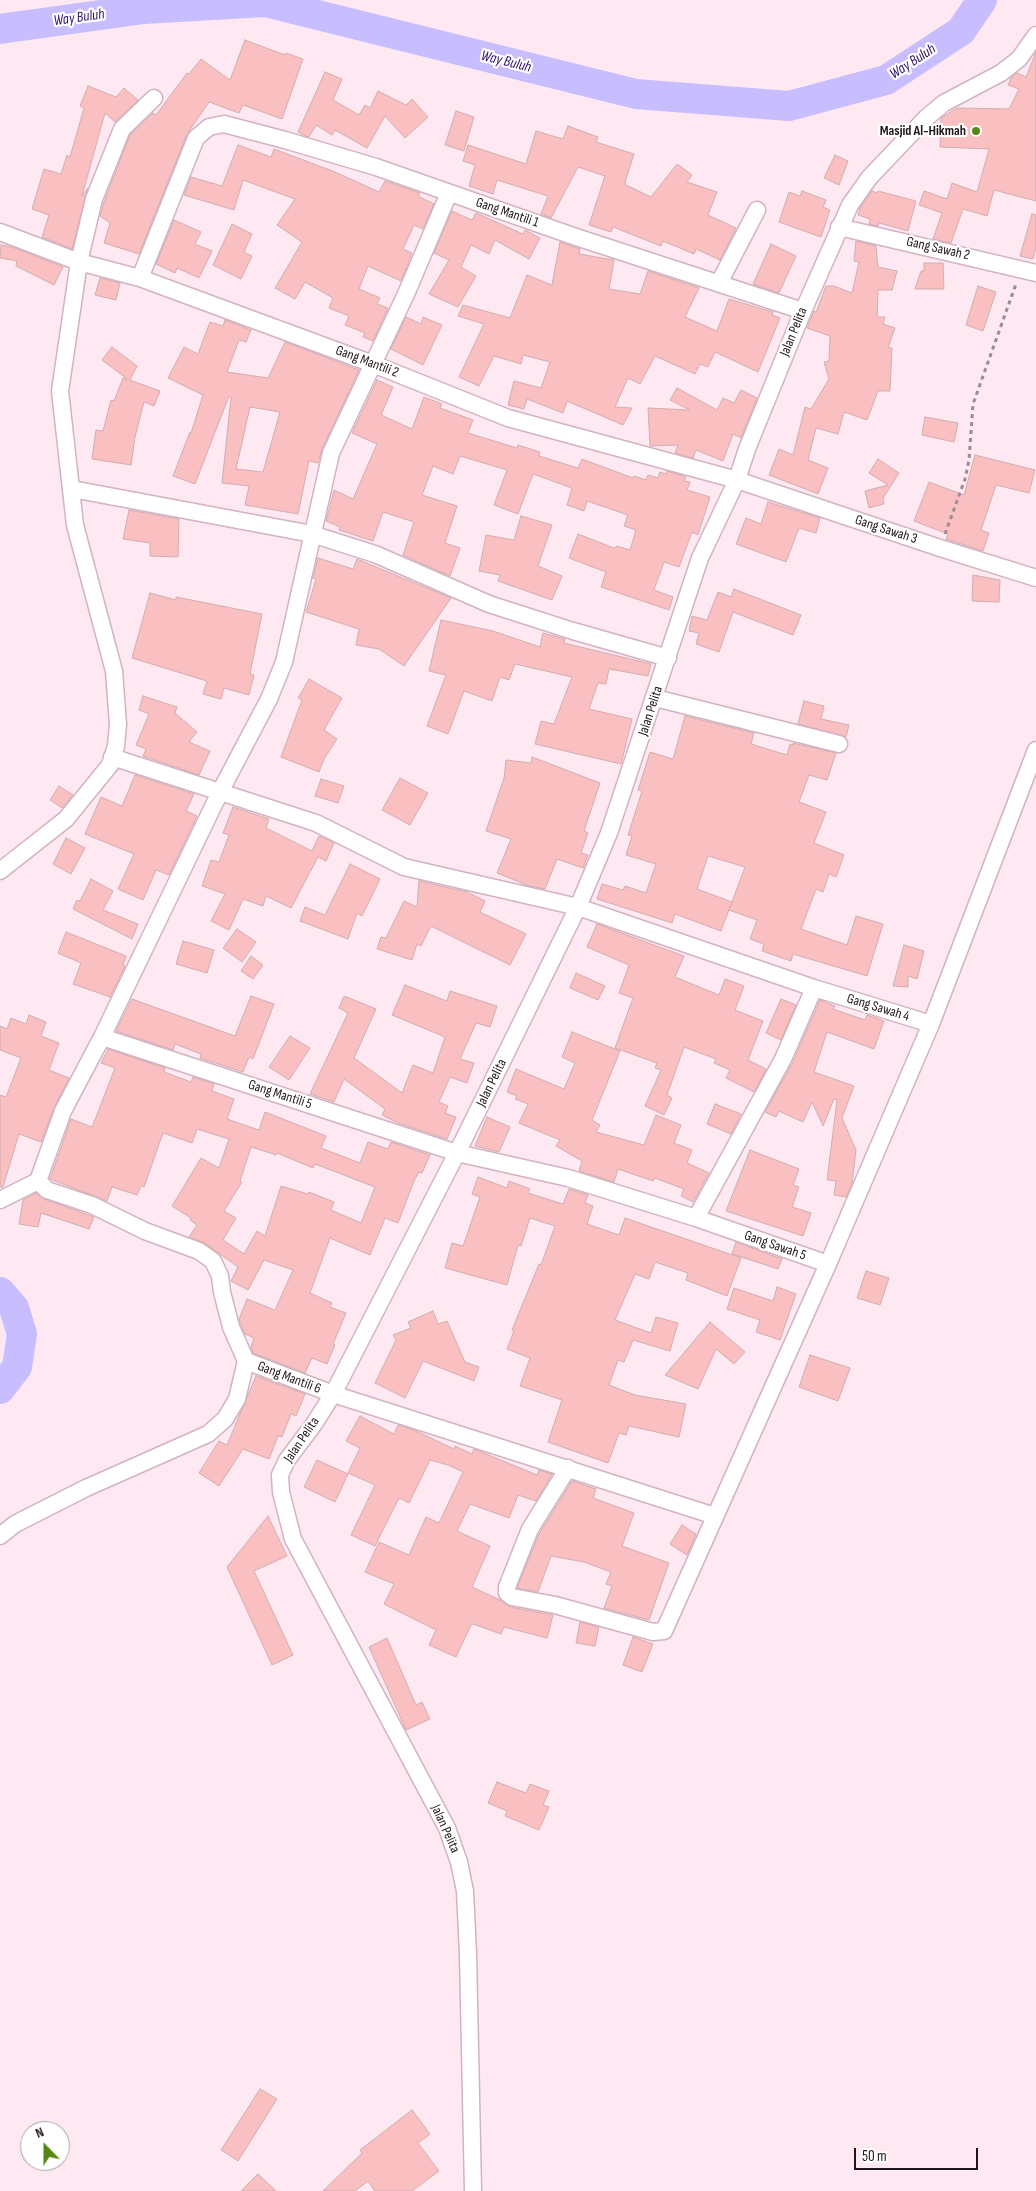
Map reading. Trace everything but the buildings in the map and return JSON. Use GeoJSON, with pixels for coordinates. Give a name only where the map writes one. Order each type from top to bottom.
{"type":"FeatureCollection","features":[{"type":"Feature","properties":{"kind":"street","name":"Jalan Pelita"},"geometry":{"type":"LineString","coordinates":[[473,2191],[468,1945],[465,1891],[459,1862],[447,1828],[293,1539],[280,1475],[287,1460],[314,1424],[332,1394],[457,1153],[578,908],[609,833],[700,558],[737,480],[747,449],[802,311],[850,205],[869,178],[926,118],[944,103],[1001,73],[1019,59],[1036,35]]}},
{"type":"Feature","properties":{"kind":"street"},"geometry":{"type":"LineString","coordinates":[[0,871],[66,818],[110,765],[112,757],[118,725],[114,671],[75,525],[60,391],[78,262],[94,199],[122,129],[154,98]]}},
{"type":"Feature","properties":{"kind":"street","name":"Gang Mantili 1"},"geometry":{"type":"LineString","coordinates":[[140,278],[196,138],[209,127],[224,124],[376,167],[576,237],[719,282],[802,311]]}},
{"type":"Feature","properties":{"kind":"street"},"geometry":{"type":"LineString","coordinates":[[0,1200],[38,1181],[63,1111],[102,1037],[220,792],[269,699],[284,662],[331,453],[406,294],[450,192]]}},
{"type":"Feature","properties":{"kind":"street"},"geometry":{"type":"LineString","coordinates":[[719,282],[757,210]]}},
{"type":"Feature","properties":{"kind":"street","name":"Gang Sawah 2"},"geometry":{"type":"LineString","coordinates":[[839,227],[1029,271]]}},
{"type":"Feature","properties":{"kind":"street","name":"Gang Mantili 2"},"geometry":{"type":"LineString","coordinates":[[0,232],[78,262],[140,278],[373,364],[508,418],[737,480]]}},
{"type":"Feature","properties":{"kind":"street","name":"Gang Sawah 3"},"geometry":{"type":"LineString","coordinates":[[737,480],[1036,578]]}},
{"type":"Feature","properties":{"kind":"street"},"geometry":{"type":"LineString","coordinates":[[72,489],[312,534],[375,554],[489,604],[573,631],[668,658]]}},
{"type":"Feature","properties":{"kind":"street"},"geometry":{"type":"LineString","coordinates":[[655,698],[839,744]]}},
{"type":"Feature","properties":{"kind":"street"},"geometry":{"type":"LineString","coordinates":[[568,1468],[530,1530],[507,1587],[508,1593],[512,1597],[555,1604],[653,1632],[664,1631],[828,1264],[931,1024],[1036,750]]}},
{"type":"Feature","properties":{"kind":"street","name":"Gang Sawah 4"},"geometry":{"type":"LineString","coordinates":[[112,757],[316,823],[404,867],[578,908],[814,988],[931,1024]]}},
{"type":"Feature","properties":{"kind":"street"},"geometry":{"type":"LineString","coordinates":[[696,1218],[783,1059],[814,988]]}},
{"type":"Feature","properties":{"kind":"street","name":"Gang Mantili 5"},"geometry":{"type":"LineString","coordinates":[[102,1037],[457,1153]]}},
{"type":"Feature","properties":{"kind":"street","name":"Gang Sawah 5"},"geometry":{"type":"LineString","coordinates":[[457,1153],[568,1178],[696,1218],[828,1264]]}},
{"type":"Feature","properties":{"kind":"street"},"geometry":{"type":"LineString","coordinates":[[0,1536],[15,1524],[86,1488],[208,1434],[225,1419],[237,1399],[246,1361],[231,1327],[220,1276],[213,1261],[199,1251],[145,1231],[92,1205],[47,1190],[38,1181]]}},
{"type":"Feature","properties":{"kind":"street","name":"Gang Mantili 6"},"geometry":{"type":"LineString","coordinates":[[246,1361],[332,1394],[715,1516]]}},
{"type":"Feature","properties":{"kind":"path"},"geometry":{"type":"LineString","coordinates":[[940,548],[965,479],[969,460],[969,430],[973,404],[1029,271]]}},
{"type":"Feature","properties":{"kind":"waterway","name":"Way Buluh"},"geometry":{"type":"LineString","coordinates":[[0,29],[144,9],[265,2],[636,94],[789,106],[886,80],[961,31],[982,0]]}},
{"type":"Feature","properties":{"kind":"waterway","name":"Way Buluh"},"geometry":{"type":"LineString","coordinates":[[0,1292],[14,1308],[22,1334],[17,1367],[0,1389]]}},
{"type":"Feature","properties":{"kind":"place","name":"Masjid Al-Hikmah"},"geometry":{"type":"Point","coordinates":[976,131]}}]}
